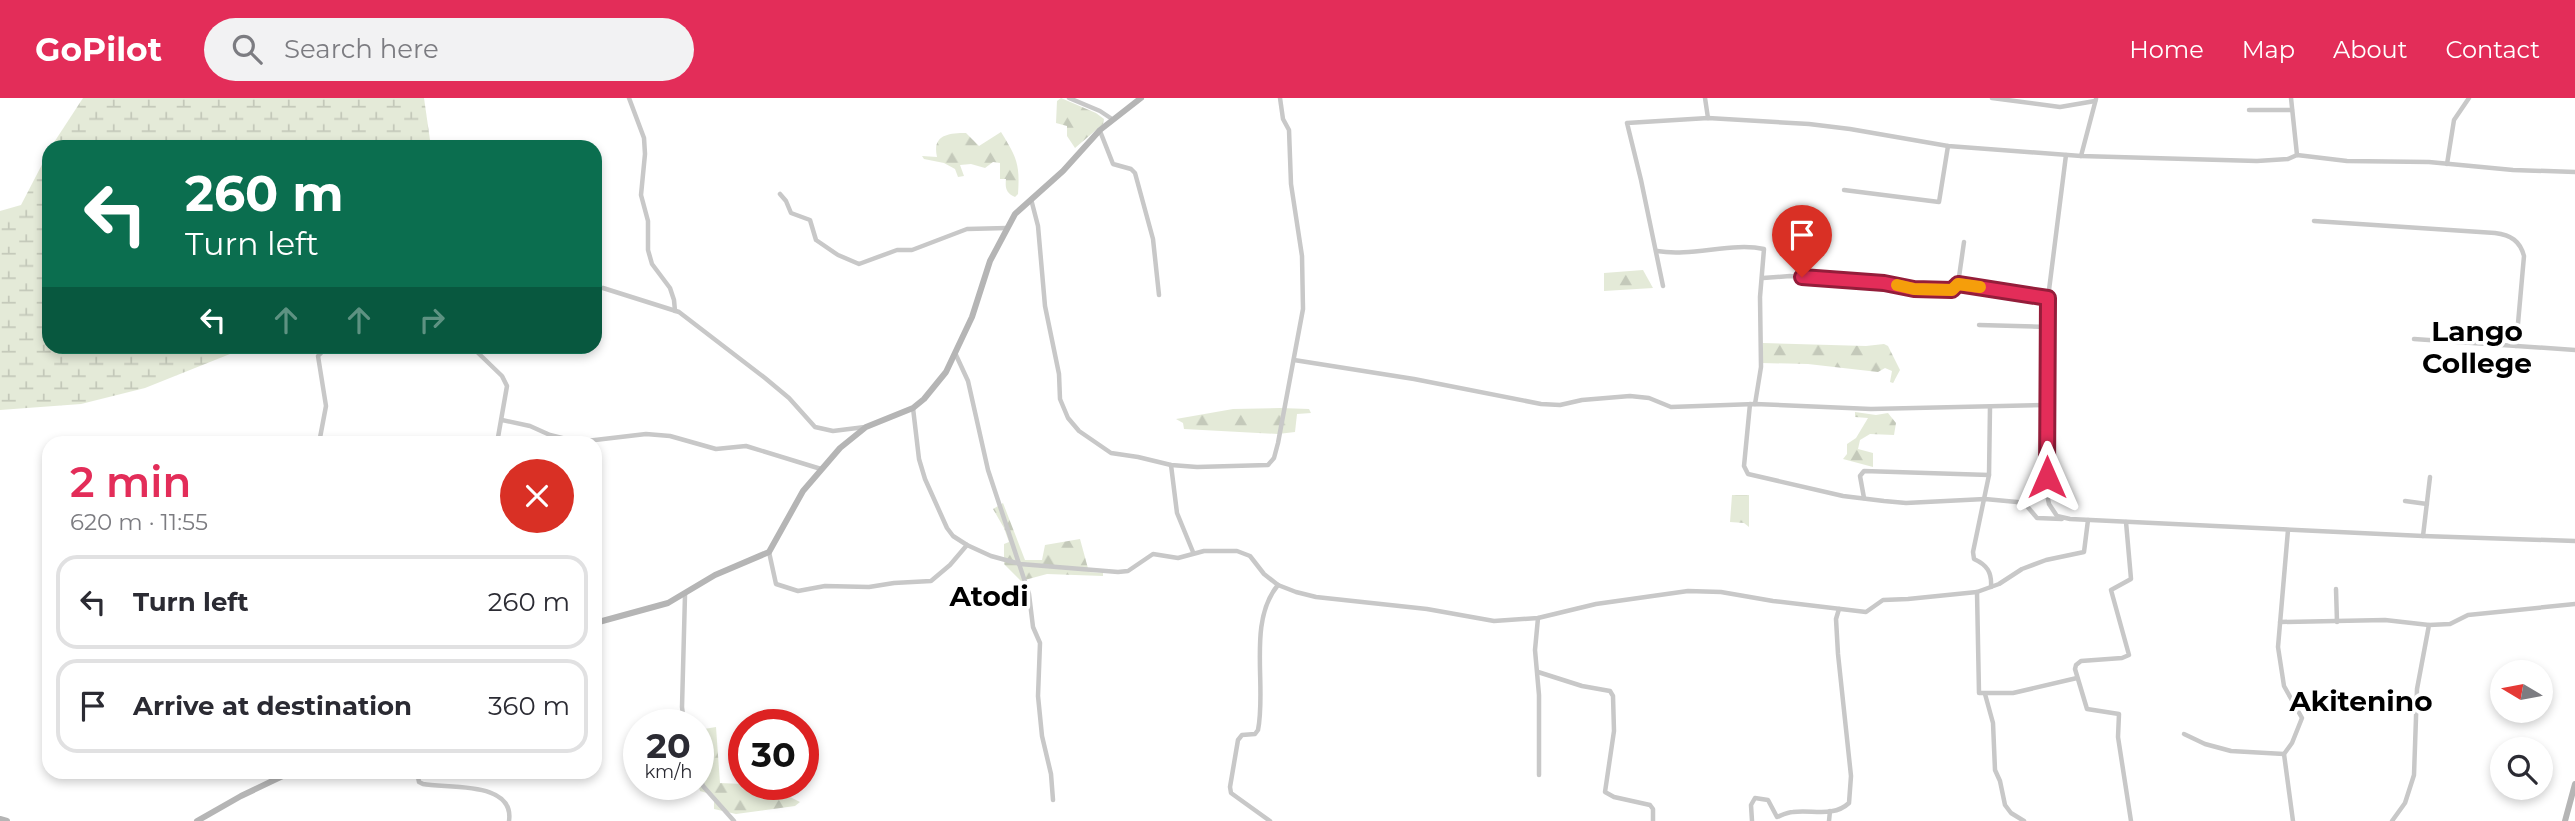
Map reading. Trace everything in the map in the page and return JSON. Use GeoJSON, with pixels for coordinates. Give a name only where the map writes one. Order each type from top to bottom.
{"type":"FeatureCollection","features":[{"type":"Feature","properties":{"kind":"street"},"geometry":{"type":"LineString","coordinates":[[629,98],[644,138],[641,195],[648,221],[648,250],[652,264],[670,288],[675,311]]}},
{"type":"Feature","properties":{"kind":"street"},"geometry":{"type":"LineString","coordinates":[[1069,98],[1112,119]]}},
{"type":"Feature","properties":{"kind":"street"},"geometry":{"type":"LineString","coordinates":[[602,290],[675,311],[765,378],[789,398],[815,427],[833,432],[866,427],[913,408],[924,399],[956,355],[972,317],[985,274],[1015,214],[1063,171],[1100,130],[1141,98]]}},
{"type":"Feature","properties":{"kind":"street"},"geometry":{"type":"LineString","coordinates":[[1030,198],[1038,226],[1044,302],[1051,346],[1059,374],[1062,404],[1068,418],[1085,436],[1111,453],[1171,465],[1260,467],[1271,463],[1278,443],[1303,309],[1303,256],[1291,184],[1289,130],[1283,119],[1280,98]]}},
{"type":"Feature","properties":{"kind":"street"},"geometry":{"type":"LineString","coordinates":[[1705,98],[1708,118]]}},
{"type":"Feature","properties":{"kind":"street"},"geometry":{"type":"LineString","coordinates":[[1992,98],[2060,107],[2096,99],[2081,156]]}},
{"type":"Feature","properties":{"kind":"street"},"geometry":{"type":"LineString","coordinates":[[2291,98],[2297,155]]}},
{"type":"Feature","properties":{"kind":"street"},"geometry":{"type":"LineString","coordinates":[[2447,164],[2454,120],[2469,98]]}},
{"type":"Feature","properties":{"kind":"street"},"geometry":{"type":"LineString","coordinates":[[2249,110],[2292,110]]}},
{"type":"Feature","properties":{"kind":"street"},"geometry":{"type":"LineString","coordinates":[[1663,286],[1627,124],[1708,118],[1837,127],[1948,146],[2081,156],[2257,160],[2288,159],[2297,155],[2350,161],[2575,172]]}},
{"type":"Feature","properties":{"kind":"street"},"geometry":{"type":"LineString","coordinates":[[1100,130],[1113,164],[1132,169],[1135,173],[1153,239],[1159,295]]}},
{"type":"Feature","properties":{"kind":"street"},"geometry":{"type":"LineString","coordinates":[[1844,190],[1939,202],[1948,146]]}},
{"type":"Feature","properties":{"kind":"street"},"geometry":{"type":"LineString","coordinates":[[2063,519],[2053,512],[2047,494],[2046,405],[2048,298],[2066,155]]}},
{"type":"Feature","properties":{"kind":"street"},"geometry":{"type":"LineString","coordinates":[[780,194],[791,213],[810,220],[816,240],[838,255],[859,264],[897,250],[912,250],[967,229],[1007,229]]}},
{"type":"Feature","properties":{"kind":"street"},"geometry":{"type":"LineString","coordinates":[[2314,221],[2496,233],[2513,239],[2519,244],[2524,256],[2515,346]]}},
{"type":"Feature","properties":{"kind":"street"},"geometry":{"type":"LineString","coordinates":[[1763,278],[1790,276],[1952,290],[1958,284],[1964,242]]}},
{"type":"Feature","properties":{"kind":"street"},"geometry":{"type":"LineString","coordinates":[[1657,251],[1680,253],[1763,249],[1765,253],[1760,297],[1761,367],[1744,466],[1748,474],[1864,498],[1906,503],[1985,499],[2023,503],[2034,517],[2040,519],[2575,541]]}},
{"type":"Feature","properties":{"kind":"street"},"geometry":{"type":"LineString","coordinates":[[1958,284],[2048,298]]}},
{"type":"Feature","properties":{"kind":"street"},"geometry":{"type":"LineString","coordinates":[[1979,325],[2047,327]]}},
{"type":"Feature","properties":{"kind":"street"},"geometry":{"type":"LineString","coordinates":[[2414,339],[2575,351]]}},
{"type":"Feature","properties":{"kind":"street"},"geometry":{"type":"LineString","coordinates":[[320,354],[318,356],[326,406],[321,436]]}},
{"type":"Feature","properties":{"kind":"street"},"geometry":{"type":"LineString","coordinates":[[479,354],[508,386],[498,436]]}},
{"type":"Feature","properties":{"kind":"street"},"geometry":{"type":"LineString","coordinates":[[956,355],[968,381],[988,470],[1020,564],[1029,594],[1033,627],[1040,643],[1038,696],[1042,736],[1051,774],[1052,800]]}},
{"type":"Feature","properties":{"kind":"street"},"geometry":{"type":"LineString","coordinates":[[1294,360],[1414,379],[1541,404],[1560,405],[1582,400],[1630,396],[1649,398],[1671,407],[1753,404],[1871,409],[2046,405]]}},
{"type":"Feature","properties":{"kind":"street"},"geometry":{"type":"LineString","coordinates":[[1990,407],[1989,475],[1978,520],[1973,558],[1989,570],[1991,587]]}},
{"type":"Feature","properties":{"kind":"street"},"geometry":{"type":"LineString","coordinates":[[913,408],[919,458],[928,488],[947,528],[953,536],[967,545],[991,556],[1020,564],[1128,572],[1153,554],[1178,558],[1194,552],[1218,549],[1244,553],[1278,585],[1316,597],[1427,609],[1488,620],[1538,618],[1596,604],[1688,591],[1721,592],[1866,612],[1883,600],[1977,592],[2046,559],[2084,552],[2088,520]]}},
{"type":"Feature","properties":{"kind":"street"},"geometry":{"type":"LineString","coordinates":[[502,419],[554,436]]}},
{"type":"Feature","properties":{"kind":"street"},"geometry":{"type":"LineString","coordinates":[[602,621],[658,606],[685,595],[715,575],[769,552],[803,491],[840,448],[866,427]]}},
{"type":"Feature","properties":{"kind":"street"},"geometry":{"type":"LineString","coordinates":[[602,439],[646,434],[670,436],[716,449],[746,446],[821,469]]}},
{"type":"Feature","properties":{"kind":"street"},"geometry":{"type":"LineString","coordinates":[[1171,465],[1177,513],[1194,552]]}},
{"type":"Feature","properties":{"kind":"street"},"geometry":{"type":"LineString","coordinates":[[1864,498],[1860,476],[1862,471],[1989,475]]}},
{"type":"Feature","properties":{"kind":"street"},"geometry":{"type":"LineString","coordinates":[[2423,536],[2430,477]]}},
{"type":"Feature","properties":{"kind":"street"},"geometry":{"type":"LineString","coordinates":[[2405,500],[2427,504]]}},
{"type":"Feature","properties":{"kind":"street"},"geometry":{"type":"LineString","coordinates":[[2126,522],[2131,580],[2111,591],[2129,655],[2079,662],[2075,669],[2088,709],[2119,714],[2118,737],[2131,821]]}},
{"type":"Feature","properties":{"kind":"street"},"geometry":{"type":"LineString","coordinates":[[2288,530],[2278,647],[2282,678],[2302,718],[2300,727],[2284,754],[2293,821]]}},
{"type":"Feature","properties":{"kind":"street"},"geometry":{"type":"LineString","coordinates":[[769,552],[776,584],[798,591],[825,586],[869,587],[931,581],[950,565],[967,545]]}},
{"type":"Feature","properties":{"kind":"street"},"geometry":{"type":"LineString","coordinates":[[1270,821],[1231,793],[1230,788],[1238,740],[1242,735],[1255,734],[1258,730],[1264,620],[1268,601],[1278,585]]}},
{"type":"Feature","properties":{"kind":"street"},"geometry":{"type":"LineString","coordinates":[[2336,589],[2337,622]]}},
{"type":"Feature","properties":{"kind":"street"},"geometry":{"type":"LineString","coordinates":[[1977,592],[1979,693],[2013,693],[2077,678]]}},
{"type":"Feature","properties":{"kind":"street"},"geometry":{"type":"LineString","coordinates":[[682,709],[685,595]]}},
{"type":"Feature","properties":{"kind":"street"},"geometry":{"type":"LineString","coordinates":[[2280,622],[2385,620],[2428,625],[2447,624],[2468,615],[2575,604]]}},
{"type":"Feature","properties":{"kind":"street"},"geometry":{"type":"LineString","coordinates":[[1752,821],[1751,805],[1755,799],[1768,800],[1776,816],[1796,811],[1830,811],[1844,807],[1850,799],[1851,776],[1838,654],[1836,619],[1839,609]]}},
{"type":"Feature","properties":{"kind":"street"},"geometry":{"type":"LineString","coordinates":[[1538,618],[1535,650],[1538,672],[1539,775]]}},
{"type":"Feature","properties":{"kind":"street"},"geometry":{"type":"LineString","coordinates":[[2392,821],[2405,803],[2414,775],[2417,689],[2428,625]]}},
{"type":"Feature","properties":{"kind":"street"},"geometry":{"type":"LineString","coordinates":[[1538,672],[1607,690],[1612,694],[1614,731],[1605,792],[1614,797],[1650,805],[1653,809],[1653,821]]}},
{"type":"Feature","properties":{"kind":"street"},"geometry":{"type":"LineString","coordinates":[[1985,694],[1993,723],[1995,770],[2005,805],[2011,813],[2024,821]]}},
{"type":"Feature","properties":{"kind":"street"},"geometry":{"type":"LineString","coordinates":[[2184,734],[2205,744],[2231,751],[2284,754]]}},
{"type":"Feature","properties":{"kind":"street"},"geometry":{"type":"LineString","coordinates":[[197,821],[276,779]]}},
{"type":"Feature","properties":{"kind":"street"},"geometry":{"type":"LineString","coordinates":[[418,779],[423,784],[467,787],[493,793],[505,804],[509,821]]}},
{"type":"Feature","properties":{"kind":"street"},"geometry":{"type":"LineString","coordinates":[[2565,821],[2575,785]]}},
{"type":"Feature","properties":{"kind":"street"},"geometry":{"type":"LineString","coordinates":[[714,798],[734,821]]}},
{"type":"Feature","properties":{"kind":"street"},"geometry":{"type":"LineString","coordinates":[[1829,821],[1830,811]]}},
{"type":"Feature","properties":{"kind":"street"},"geometry":{"type":"LineString","coordinates":[[0,819],[7,821]]}},
{"type":"Feature","properties":{"kind":"green space"},"geometry":{"type":"Polygon","coordinates":[[[83,98],[424,98],[430,140],[56,140],[83,98]]]}},
{"type":"Feature","properties":{"kind":"green space"},"geometry":{"type":"Polygon","coordinates":[[[1061,98],[1104,119],[1103,124],[1075,148],[1067,136],[1067,126],[1056,123],[1057,101],[1061,98]]]}},
{"type":"Feature","properties":{"kind":"green space"},"geometry":{"type":"Polygon","coordinates":[[[1001,132],[1018,168],[1018,194],[1015,197],[1007,190],[1006,179],[1000,179],[1000,163],[993,162],[985,168],[971,164],[960,165],[964,176],[958,177],[955,169],[922,156],[937,157],[939,140],[948,135],[966,133],[979,146],[1001,132]]]}},
{"type":"Feature","properties":{"kind":"green space"},"geometry":{"type":"Polygon","coordinates":[[[42,164],[42,354],[230,354],[145,388],[81,404],[0,410],[0,211],[21,205],[42,164]]]}},
{"type":"Feature","properties":{"kind":"green space"},"geometry":{"type":"Polygon","coordinates":[[[1643,270],[1653,288],[1604,291],[1604,273],[1643,270]]]}},
{"type":"Feature","properties":{"kind":"green space"},"geometry":{"type":"Polygon","coordinates":[[[1763,343],[1866,346],[1884,344],[1888,346],[1900,370],[1893,383],[1890,382],[1892,371],[1885,368],[1878,372],[1808,364],[1762,363],[1763,343]]]}},
{"type":"Feature","properties":{"kind":"green space"},"geometry":{"type":"Polygon","coordinates":[[[1233,409],[1309,409],[1311,413],[1297,414],[1295,432],[1278,434],[1184,429],[1183,423],[1176,419],[1233,409]]]}},
{"type":"Feature","properties":{"kind":"green space"},"geometry":{"type":"Polygon","coordinates":[[[1855,412],[1876,415],[1888,413],[1896,423],[1894,435],[1870,434],[1860,440],[1858,449],[1873,453],[1873,467],[1843,459],[1847,454],[1847,444],[1856,438],[1868,418],[1855,417],[1855,412]]]}},
{"type":"Feature","properties":{"kind":"green space"},"geometry":{"type":"Polygon","coordinates":[[[1732,495],[1749,495],[1749,527],[1744,523],[1730,522],[1732,495]]]}},
{"type":"Feature","properties":{"kind":"green space"},"geometry":{"type":"Polygon","coordinates":[[[1003,503],[1025,560],[1042,560],[1045,545],[1080,539],[1089,572],[1103,573],[1103,576],[1047,574],[1021,581],[1004,564],[1004,544],[1009,542],[993,509],[1003,503]]]}},
{"type":"Feature","properties":{"kind":"green space"},"geometry":{"type":"Polygon","coordinates":[[[714,727],[720,783],[728,783],[728,800],[800,802],[795,806],[736,814],[714,809],[714,727]]]}},
{"type":"Feature","properties":{"kind":"slow traffic"},"geometry":{"type":"LineString","coordinates":[[1897,285],[1935,290],[1952,290],[1958,284],[1980,287]]}},
{"type":"Feature","properties":{"kind":"district","name":"Lango College"},"geometry":{"type":"Point","coordinates":[2477,347]}},
{"type":"Feature","properties":{"kind":"district","name":"Atodi"},"geometry":{"type":"Point","coordinates":[989,596]}},
{"type":"Feature","properties":{"kind":"district","name":"Akitenino"},"geometry":{"type":"Point","coordinates":[2361,701]}},
{"type":"Feature","properties":{"kind":"route"},"geometry":{"type":"LineString","coordinates":[[1802,277],[1935,290],[1952,290],[1958,284],[2048,298],[2047,477]]}}]}
